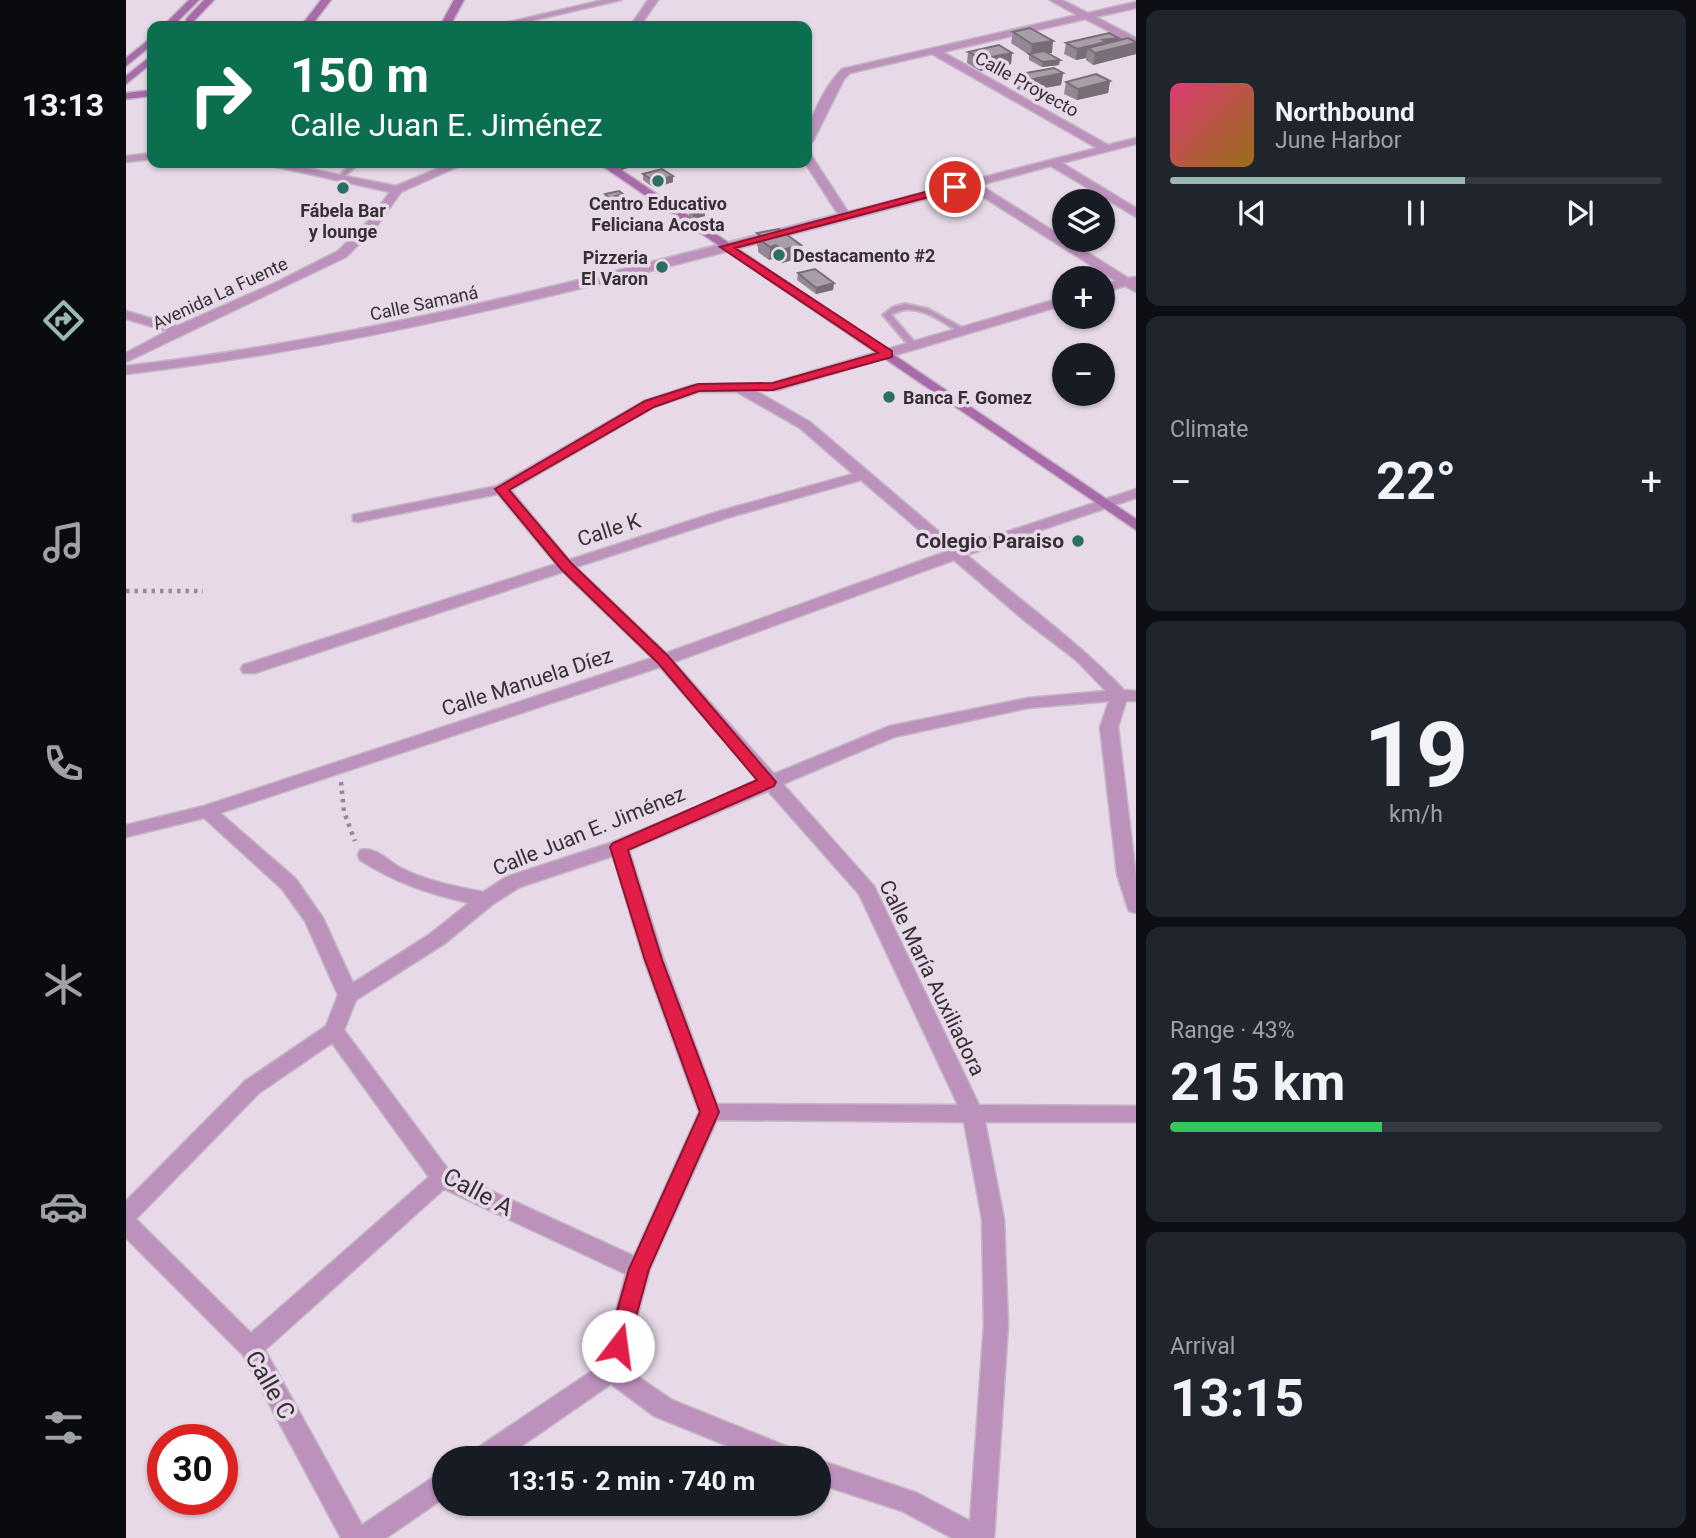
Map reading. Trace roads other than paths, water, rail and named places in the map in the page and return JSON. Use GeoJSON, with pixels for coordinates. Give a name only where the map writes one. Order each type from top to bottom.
{"type":"FeatureCollection","features":[{"type":"Feature","properties":{"kind":"main road"},"geometry":{"type":"LineString","coordinates":[[173,21],[194,0]]}},
{"type":"Feature","properties":{"kind":"main road"},"geometry":{"type":"LineString","coordinates":[[189,21],[209,0]]}},
{"type":"Feature","properties":{"kind":"main road"},"geometry":{"type":"LineString","coordinates":[[310,21],[326,0]]}},
{"type":"Feature","properties":{"kind":"main road"},"geometry":{"type":"LineString","coordinates":[[448,21],[459,0]]}},
{"type":"Feature","properties":{"kind":"main road"},"geometry":{"type":"LineString","coordinates":[[126,64],[147,45]]}},
{"type":"Feature","properties":{"kind":"main road"},"geometry":{"type":"LineString","coordinates":[[126,81],[147,62]]}},
{"type":"Feature","properties":{"kind":"main road"},"geometry":{"type":"LineString","coordinates":[[126,96],[147,94]]}},
{"type":"Feature","properties":{"kind":"main road"},"geometry":{"type":"LineString","coordinates":[[611,168],[888,354],[1136,526]]}},
{"type":"Feature","properties":{"kind":"street"},"geometry":{"type":"LineString","coordinates":[[520,21],[617,0]]}},
{"type":"Feature","properties":{"kind":"street"},"geometry":{"type":"LineString","coordinates":[[638,21],[653,0]]}},
{"type":"Feature","properties":{"kind":"street"},"geometry":{"type":"LineString","coordinates":[[1055,0],[1136,42]]}},
{"type":"Feature","properties":{"kind":"street"},"geometry":{"type":"LineString","coordinates":[[812,131],[839,78],[846,71],[1136,5]]}},
{"type":"Feature","properties":{"kind":"street","name":"Calle Proyecto"},"geometry":{"type":"LineString","coordinates":[[932,50],[1106,148]]}},
{"type":"Feature","properties":{"kind":"street","name":"Calle Samaná"},"geometry":{"type":"LineString","coordinates":[[126,370],[218,360],[333,341],[541,295],[1136,141]]}},
{"type":"Feature","properties":{"kind":"street"},"geometry":{"type":"LineString","coordinates":[[1122,144],[1136,152]]}},
{"type":"Feature","properties":{"kind":"street"},"geometry":{"type":"LineString","coordinates":[[126,159],[147,157]]}},
{"type":"Feature","properties":{"kind":"street"},"geometry":{"type":"LineString","coordinates":[[1052,162],[1136,213]]}},
{"type":"Feature","properties":{"kind":"street"},"geometry":{"type":"LineString","coordinates":[[812,165],[845,216]]}},
{"type":"Feature","properties":{"kind":"street"},"geometry":{"type":"LineString","coordinates":[[290,168],[397,190],[448,168]]}},
{"type":"Feature","properties":{"kind":"street"},"geometry":{"type":"LineString","coordinates":[[970,183],[1133,283]]}},
{"type":"Feature","properties":{"kind":"street","name":"Avenida La Fuente"},"geometry":{"type":"LineString","coordinates":[[126,358],[178,330],[281,285],[342,254],[373,223],[397,190]]}},
{"type":"Feature","properties":{"kind":"street"},"geometry":{"type":"LineString","coordinates":[[1115,286],[1133,283]]}},
{"type":"Feature","properties":{"kind":"street"},"geometry":{"type":"LineString","coordinates":[[358,518],[502,489],[649,404],[698,388],[773,387],[1052,305]]}},
{"type":"Feature","properties":{"kind":"street"},"geometry":{"type":"LineString","coordinates":[[126,315],[178,330]]}},
{"type":"Feature","properties":{"kind":"street"},"geometry":{"type":"LineString","coordinates":[[739,387],[805,425],[955,554],[1128,695],[1109,727],[1126,874],[1136,906]]}},
{"type":"Feature","properties":{"kind":"street","name":"Calle K"},"geometry":{"type":"LineString","coordinates":[[249,669],[725,514],[864,475]]}},
{"type":"Feature","properties":{"kind":"street","name":"Calle María Auxiliadora"},"geometry":{"type":"LineString","coordinates":[[502,489],[566,566],[663,660],[867,891],[973,1114],[993,1219],[996,1325],[979,1538]]}},
{"type":"Feature","properties":{"kind":"street","name":"Calle Manuela Díez"},"geometry":{"type":"LineString","coordinates":[[126,831],[206,811],[663,660],[955,554],[1136,493]]}},
{"type":"Feature","properties":{"kind":"street","name":"Calle Juan E. Jiménez"},"geometry":{"type":"LineString","coordinates":[[348,995],[437,939],[485,899],[513,881],[619,847],[890,732],[1028,703],[1128,695]]}},
{"type":"Feature","properties":{"kind":"street"},"geometry":{"type":"LineString","coordinates":[[126,1215],[252,1087],[334,1031],[348,995],[313,918],[289,884],[206,811]]}},
{"type":"Feature","properties":{"kind":"street"},"geometry":{"type":"LineString","coordinates":[[501,1446],[611,1371],[639,1269],[710,1112],[654,960],[619,847]]}},
{"type":"Feature","properties":{"kind":"street"},"geometry":{"type":"LineString","coordinates":[[367,855],[395,875],[429,889],[485,899]]}},
{"type":"Feature","properties":{"kind":"street","name":"Calle A"},"geometry":{"type":"LineString","coordinates":[[334,1031],[442,1178],[639,1269]]}},
{"type":"Feature","properties":{"kind":"street"},"geometry":{"type":"LineString","coordinates":[[710,1112],[1136,1114]]}},
{"type":"Feature","properties":{"kind":"street"},"geometry":{"type":"LineString","coordinates":[[251,1348],[442,1178]]}},
{"type":"Feature","properties":{"kind":"street","name":"Calle C"},"geometry":{"type":"LineString","coordinates":[[126,1223],[251,1348],[355,1538]]}},
{"type":"Feature","properties":{"kind":"street"},"geometry":{"type":"LineString","coordinates":[[611,1371],[663,1408],[757,1446]]}},
{"type":"Feature","properties":{"kind":"street"},"geometry":{"type":"LineString","coordinates":[[831,1476],[908,1501],[979,1538]]}},
{"type":"Feature","properties":{"kind":"street"},"geometry":{"type":"LineString","coordinates":[[364,1538],[432,1492]]}},
{"type":"Feature","properties":{"kind":"lane"},"geometry":{"type":"LineString","coordinates":[[340,178],[351,168]]}},
{"type":"Feature","properties":{"kind":"lane"},"geometry":{"type":"LineString","coordinates":[[914,346],[887,315],[891,310],[906,306],[918,308],[964,331]]}},
{"type":"Feature","properties":{"kind":"place","name":"Centro Educativo Feliciana Acosta"},"geometry":{"type":"Point","coordinates":[658,181]}},
{"type":"Feature","properties":{"kind":"place","name":"Fábela Bar y lounge"},"geometry":{"type":"Point","coordinates":[343,188]}},
{"type":"Feature","properties":{"kind":"place","name":"Destacamento #2"},"geometry":{"type":"Point","coordinates":[779,255]}},
{"type":"Feature","properties":{"kind":"place","name":"Pizzeria El Varon"},"geometry":{"type":"Point","coordinates":[662,267]}},
{"type":"Feature","properties":{"kind":"place","name":"Banca F. Gomez"},"geometry":{"type":"Point","coordinates":[889,397]}},
{"type":"Feature","properties":{"kind":"place","name":"Colegio Paraiso"},"geometry":{"type":"Point","coordinates":[1078,541]}}]}
